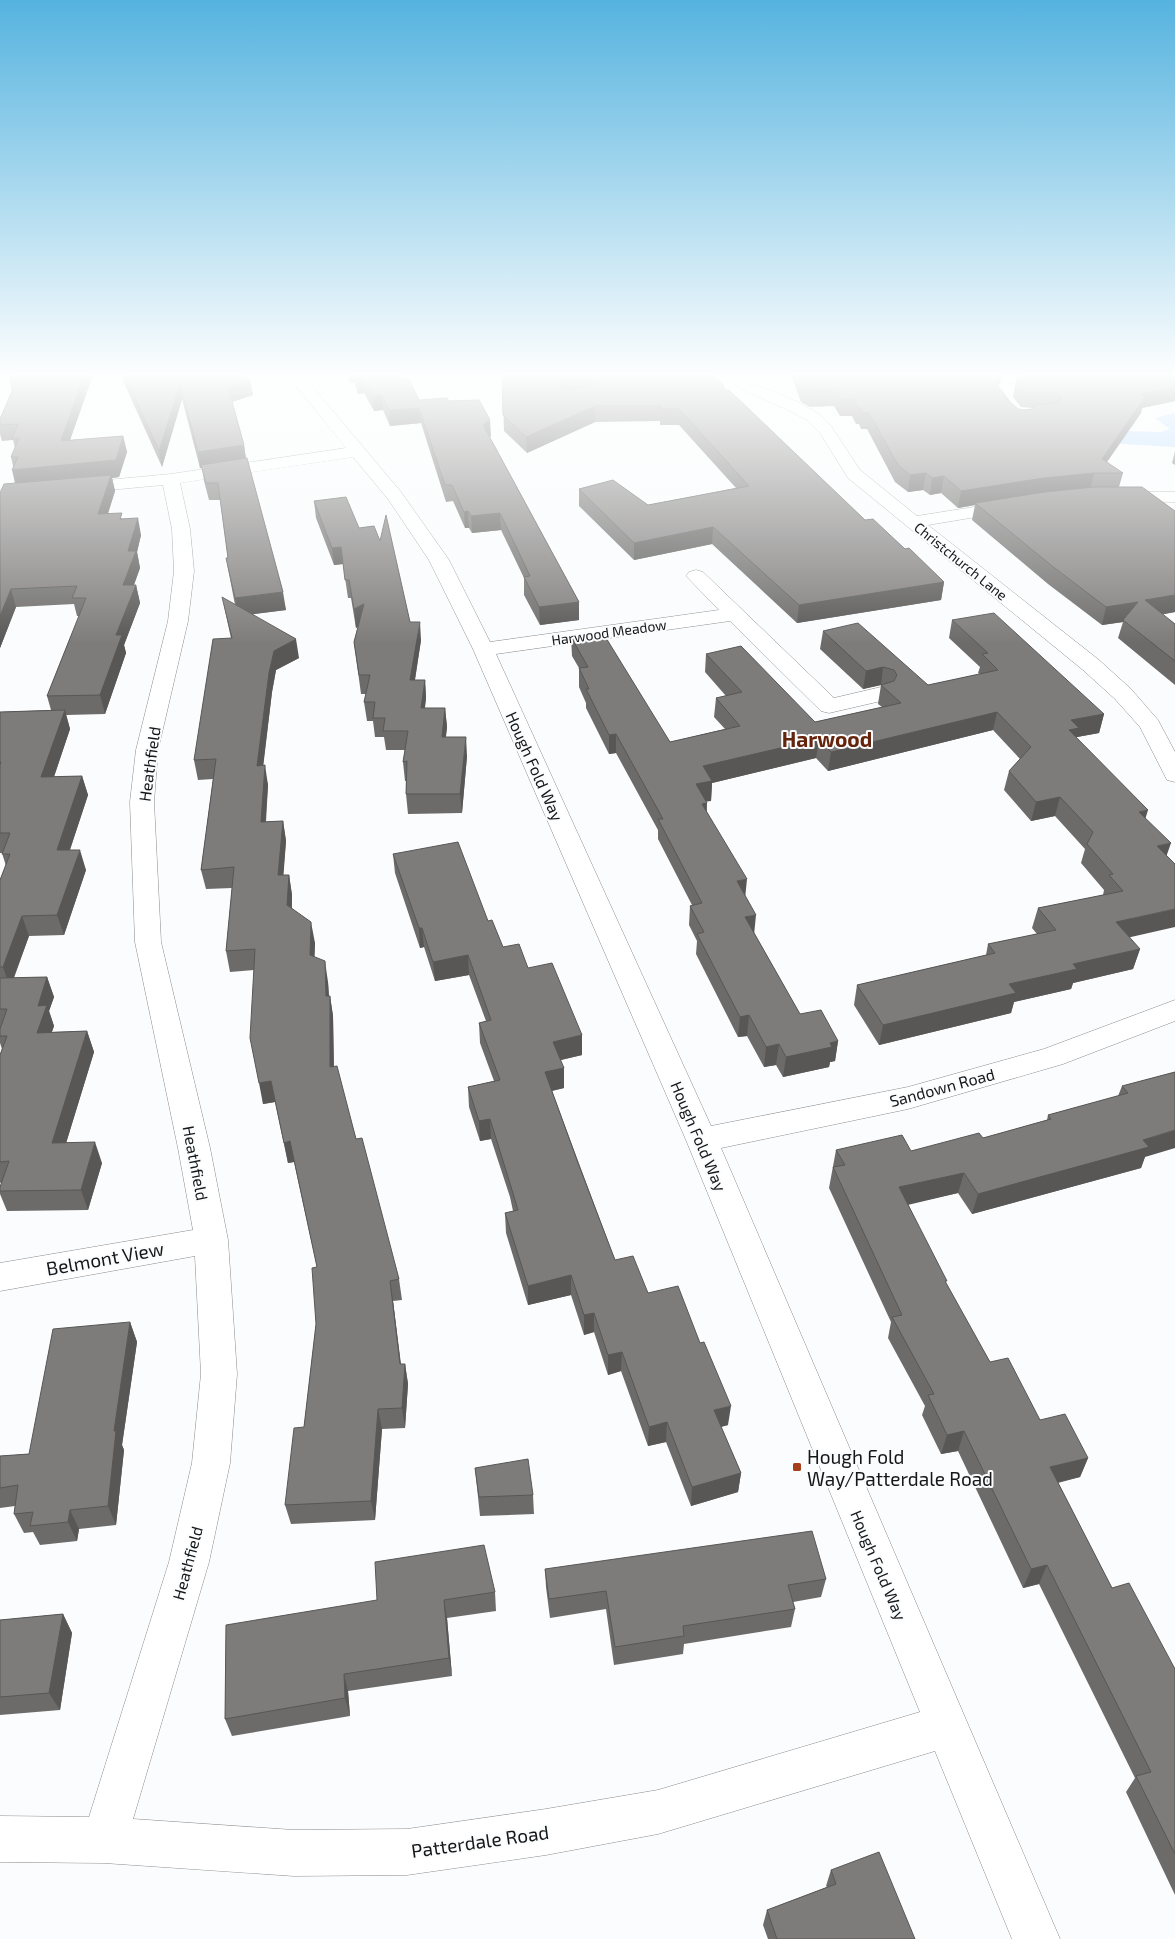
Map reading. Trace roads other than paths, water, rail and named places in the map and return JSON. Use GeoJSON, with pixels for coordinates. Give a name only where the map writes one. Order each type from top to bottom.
{"type":"FeatureCollection","features":[{"type":"Feature","properties":{"kind":"street"},"geometry":{"type":"LineString","coordinates":[[0,495],[171,479],[281,462]]}},
{"type":"Feature","properties":{"kind":"street","name":"Hough Fold Way"},"geometry":{"type":"LineString","coordinates":[[367,462],[395,496],[439,560],[483,649],[702,1140],[1036,1939]]}},
{"type":"Feature","properties":{"kind":"street","name":"Christchurch Lane"},"geometry":{"type":"LineString","coordinates":[[844,462],[854,474],[1091,665],[1123,694],[1150,725],[1175,775]]}},
{"type":"Feature","properties":{"kind":"street","name":"Heathfield"},"geometry":{"type":"LineString","coordinates":[[104,1840],[188,1562],[210,1463],[219,1374],[211,1240],[194,1148],[148,942],[142,802],[148,750],[178,621],[184,571],[181,529],[171,479]]}},
{"type":"Feature","properties":{"kind":"street"},"geometry":{"type":"LineString","coordinates":[[1100,497],[1175,496]]}},
{"type":"Feature","properties":{"kind":"street"},"geometry":{"type":"LineString","coordinates":[[912,522],[1032,503]]}},
{"type":"Feature","properties":{"kind":"street"},"geometry":{"type":"LineString","coordinates":[[696,576],[829,706],[881,694]]}},
{"type":"Feature","properties":{"kind":"street","name":"Harwood Meadow"},"geometry":{"type":"LineString","coordinates":[[483,649],[734,614]]}},
{"type":"Feature","properties":{"kind":"street","name":"Sandown Road"},"geometry":{"type":"LineString","coordinates":[[702,1140],[908,1098],[1053,1057],[1175,1010]]}},
{"type":"Feature","properties":{"kind":"street","name":"Belmont View"},"geometry":{"type":"LineString","coordinates":[[0,1277],[211,1240]]}},
{"type":"Feature","properties":{"kind":"street","name":"Patterdale Road"},"geometry":{"type":"LineString","coordinates":[[0,1839],[104,1840],[294,1853],[408,1852],[546,1832],[658,1812],[946,1726]]}},
{"type":"Feature","properties":{"kind":"place","name":"Hough Fold Way/Patterdale Road"},"geometry":{"type":"Point","coordinates":[797,1467]}},
{"type":"Feature","properties":{"kind":"district","name":"Harwood"},"geometry":{"type":"Point","coordinates":[827,738]}}]}
